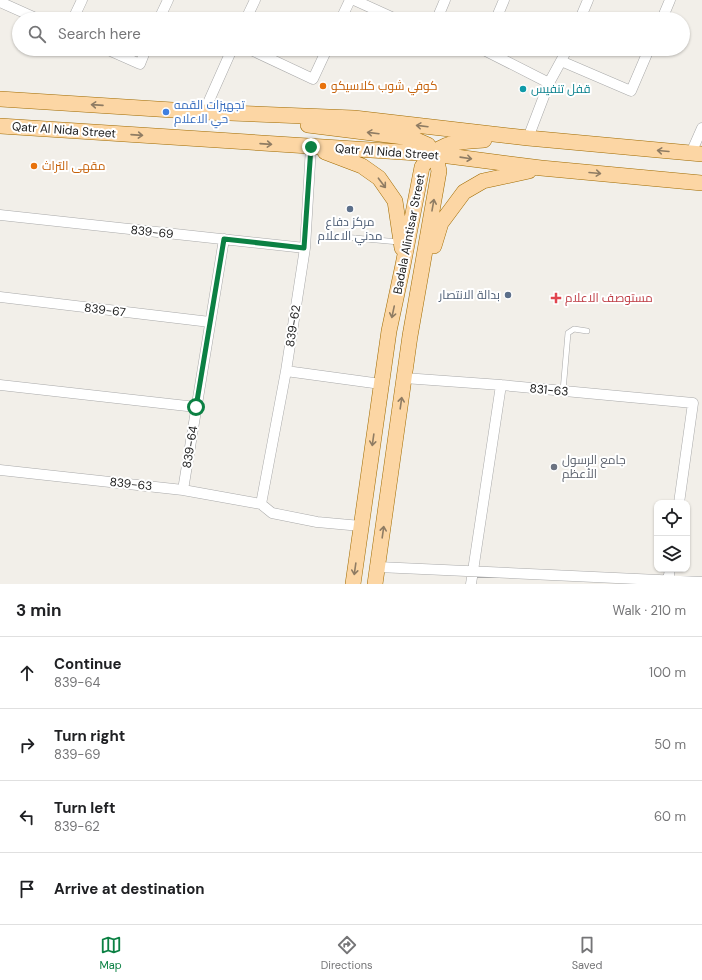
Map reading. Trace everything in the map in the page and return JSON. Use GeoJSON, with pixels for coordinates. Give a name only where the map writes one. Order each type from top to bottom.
{"type":"FeatureCollection","features":[{"type":"Feature","properties":{"kind":"main road"},"geometry":{"type":"LineString","coordinates":[[0,99],[204,112],[354,118],[528,138],[696,154]]}},
{"type":"Feature","properties":{"kind":"main road"},"geometry":{"type":"LineString","coordinates":[[204,112],[412,138],[428,146],[433,154],[442,147],[453,142],[528,138]]}},
{"type":"Feature","properties":{"kind":"main road","name":"Qatr Al Nida Street"},"geometry":{"type":"LineString","coordinates":[[0,126],[433,154],[541,168],[702,183]]}},
{"type":"Feature","properties":{"kind":"main road"},"geometry":{"type":"LineString","coordinates":[[311,147],[362,166],[379,178],[395,201],[402,242],[403,265]]}},
{"type":"Feature","properties":{"kind":"main road","name":"Badala Alintisar Street"},"geometry":{"type":"LineString","coordinates":[[353,584],[389,331],[422,167],[426,160],[433,154],[439,171],[410,336],[375,584]]}},
{"type":"Feature","properties":{"kind":"main road"},"geometry":{"type":"LineString","coordinates":[[416,303],[441,223],[464,192],[483,181],[541,168]]}},
{"type":"Feature","properties":{"kind":"main road"},"geometry":{"type":"LineString","coordinates":[[389,331],[410,336]]}},
{"type":"Feature","properties":{"kind":"street"},"geometry":{"type":"LineString","coordinates":[[76,12],[82,0]]}},
{"type":"Feature","properties":{"kind":"street"},"geometry":{"type":"LineString","coordinates":[[162,12],[168,0]]}},
{"type":"Feature","properties":{"kind":"street"},"geometry":{"type":"LineString","coordinates":[[249,12],[255,0]]}},
{"type":"Feature","properties":{"kind":"street"},"geometry":{"type":"LineString","coordinates":[[344,12],[350,0]]}},
{"type":"Feature","properties":{"kind":"street"},"geometry":{"type":"LineString","coordinates":[[354,0],[381,12]]}},
{"type":"Feature","properties":{"kind":"street"},"geometry":{"type":"LineString","coordinates":[[440,12],[445,0]]}},
{"type":"Feature","properties":{"kind":"street"},"geometry":{"type":"LineString","coordinates":[[499,12],[504,0]]}},
{"type":"Feature","properties":{"kind":"street"},"geometry":{"type":"LineString","coordinates":[[583,12],[588,0]]}},
{"type":"Feature","properties":{"kind":"street"},"geometry":{"type":"LineString","coordinates":[[665,12],[670,0]]}},
{"type":"Feature","properties":{"kind":"street"},"geometry":{"type":"LineString","coordinates":[[1,2],[23,12]]}},
{"type":"Feature","properties":{"kind":"street"},"geometry":{"type":"LineString","coordinates":[[122,56],[140,64],[143,56]]}},
{"type":"Feature","properties":{"kind":"street"},"geometry":{"type":"LineString","coordinates":[[204,112],[229,56]]}},
{"type":"Feature","properties":{"kind":"street"},"geometry":{"type":"LineString","coordinates":[[265,56],[313,79],[324,56]]}},
{"type":"Feature","properties":{"kind":"street"},"geometry":{"type":"LineString","coordinates":[[496,56],[549,83]]}},
{"type":"Feature","properties":{"kind":"street"},"geometry":{"type":"LineString","coordinates":[[528,138],[549,83],[564,56]]}},
{"type":"Feature","properties":{"kind":"street"},"geometry":{"type":"LineString","coordinates":[[561,61],[631,92],[646,56]]}},
{"type":"Feature","properties":{"kind":"street"},"geometry":{"type":"LineString","coordinates":[[696,154],[702,128]]}},
{"type":"Feature","properties":{"kind":"street","name":"839-62"},"geometry":{"type":"LineString","coordinates":[[261,504],[286,371],[304,248],[311,147]]}},
{"type":"Feature","properties":{"kind":"street","name":"839-69"},"geometry":{"type":"LineString","coordinates":[[0,215],[304,248]]}},
{"type":"Feature","properties":{"kind":"street","name":"839-64"},"geometry":{"type":"LineString","coordinates":[[182,490],[224,239]]}},
{"type":"Feature","properties":{"kind":"street","name":"839-67"},"geometry":{"type":"LineString","coordinates":[[0,297],[210,322]]}},
{"type":"Feature","properties":{"kind":"street"},"geometry":{"type":"LineString","coordinates":[[286,371],[381,384]]}},
{"type":"Feature","properties":{"kind":"street","name":"831-63"},"geometry":{"type":"LineString","coordinates":[[404,378],[501,385],[693,403],[679,500]]}},
{"type":"Feature","properties":{"kind":"street"},"geometry":{"type":"LineString","coordinates":[[0,385],[196,407]]}},
{"type":"Feature","properties":{"kind":"street"},"geometry":{"type":"LineString","coordinates":[[471,584],[501,385]]}},
{"type":"Feature","properties":{"kind":"street","name":"839-63"},"geometry":{"type":"LineString","coordinates":[[0,470],[182,490],[261,504]]}},
{"type":"Feature","properties":{"kind":"street"},"geometry":{"type":"LineString","coordinates":[[261,504],[272,513],[316,522],[361,526]]}},
{"type":"Feature","properties":{"kind":"street"},"geometry":{"type":"LineString","coordinates":[[378,567],[473,571],[563,580],[702,582]]}},
{"type":"Feature","properties":{"kind":"street"},"geometry":{"type":"LineString","coordinates":[[668,581],[670,572]]}},
{"type":"Feature","properties":{"kind":"lane"},"geometry":{"type":"LineString","coordinates":[[332,236],[402,242]]}},
{"type":"Feature","properties":{"kind":"lane"},"geometry":{"type":"LineString","coordinates":[[563,391],[566,339],[568,332],[574,329],[587,330]]}},
{"type":"Feature","properties":{"kind":"place","name":"كوفي شوب كلاسيكو"},"geometry":{"type":"Point","coordinates":[323,86]}},
{"type":"Feature","properties":{"kind":"place","name":"قفل تنفيس"},"geometry":{"type":"Point","coordinates":[523,89]}},
{"type":"Feature","properties":{"kind":"place","name":"تجهيزات القمه حي الاعلام"},"geometry":{"type":"Point","coordinates":[166,112]}},
{"type":"Feature","properties":{"kind":"place","name":"مقهى التراث"},"geometry":{"type":"Point","coordinates":[34,166]}},
{"type":"Feature","properties":{"kind":"place","name":"مركز دفاع مدني الاعلام"},"geometry":{"type":"Point","coordinates":[350,209]}},
{"type":"Feature","properties":{"kind":"place","name":"بدالة الانتصار"},"geometry":{"type":"Point","coordinates":[508,295]}},
{"type":"Feature","properties":{"kind":"place","name":"مستوصف الاعلام"},"geometry":{"type":"Point","coordinates":[556,298]}},
{"type":"Feature","properties":{"kind":"place","name":"جامع الرسول الأعظم"},"geometry":{"type":"Point","coordinates":[554,467]}},
{"type":"Feature","properties":{"kind":"route"},"geometry":{"type":"LineString","coordinates":[[196,407],[224,239],[304,248],[311,147]]}}]}
